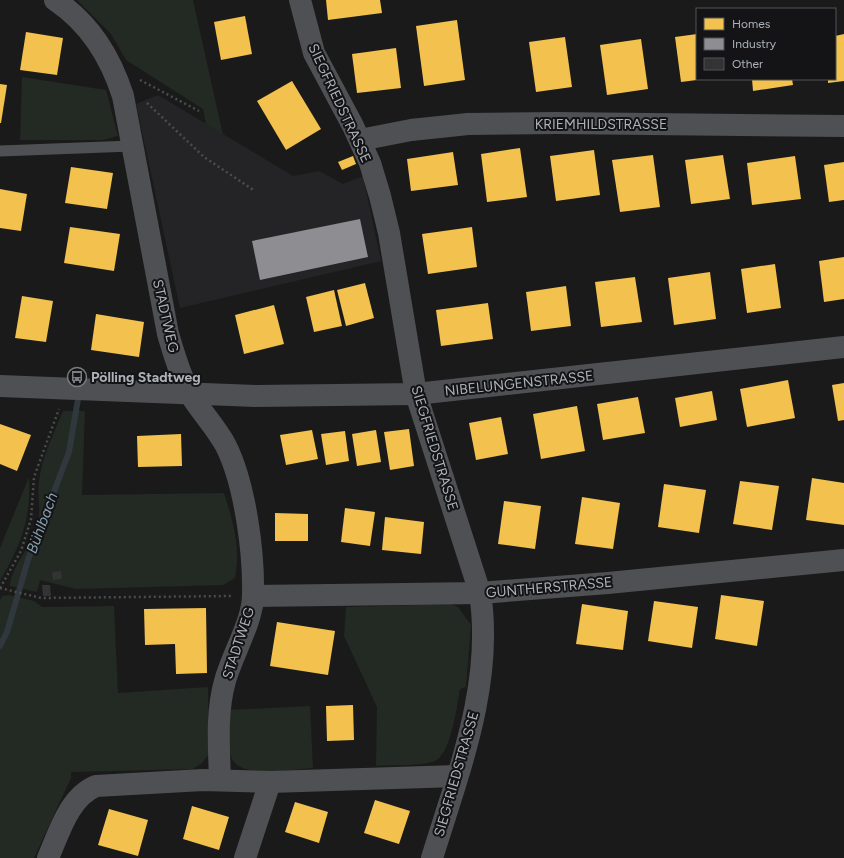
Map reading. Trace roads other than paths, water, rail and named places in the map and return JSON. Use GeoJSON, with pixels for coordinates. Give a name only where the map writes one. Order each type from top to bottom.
{"type":"FeatureCollection","features":[{"type":"Feature","properties":{"kind":"street","name":"STADTWEG"},"geometry":{"type":"LineString","coordinates":[[55,0],[73,13],[88,29],[110,63],[123,96],[168,334],[178,367],[190,394],[215,426],[227,448],[236,472],[243,501],[250,545],[253,596],[247,620],[225,679],[220,702],[220,780]]}},
{"type":"Feature","properties":{"kind":"street","name":"SIEGFRIEDSTRASSE"},"geometry":{"type":"LineString","coordinates":[[300,0],[314,54],[360,140],[370,163],[390,232],[416,394],[480,593],[484,618],[482,662],[472,725],[432,858]]}},
{"type":"Feature","properties":{"kind":"street","name":"KRIEMHILDSTRASSE"},"geometry":{"type":"LineString","coordinates":[[360,140],[411,130],[468,124],[557,123],[844,126]]}},
{"type":"Feature","properties":{"kind":"street","name":"NIBELUNGENSTRASSE"},"geometry":{"type":"LineString","coordinates":[[0,386],[256,396],[416,394],[844,347]]}},
{"type":"Feature","properties":{"kind":"street","name":"GUNTHERSTRASSE"},"geometry":{"type":"LineString","coordinates":[[253,596],[480,593],[608,583],[844,560]]}},
{"type":"Feature","properties":{"kind":"street"},"geometry":{"type":"LineString","coordinates":[[48,858],[74,803],[88,789],[96,786],[220,780],[270,782],[457,776]]}},
{"type":"Feature","properties":{"kind":"street"},"geometry":{"type":"LineString","coordinates":[[245,858],[270,782]]}},
{"type":"Feature","properties":{"kind":"lane"},"geometry":{"type":"LineString","coordinates":[[0,151],[132,146]]}},
{"type":"Feature","properties":{"kind":"waterway","name":"Bühlbach"},"geometry":{"type":"LineString","coordinates":[[0,646],[7,632],[28,560],[69,452],[78,399]]}},
{"type":"Feature","properties":{"kind":"place","name":"Pölling Stadtweg"},"geometry":{"type":"Point","coordinates":[77,377]}}]}
